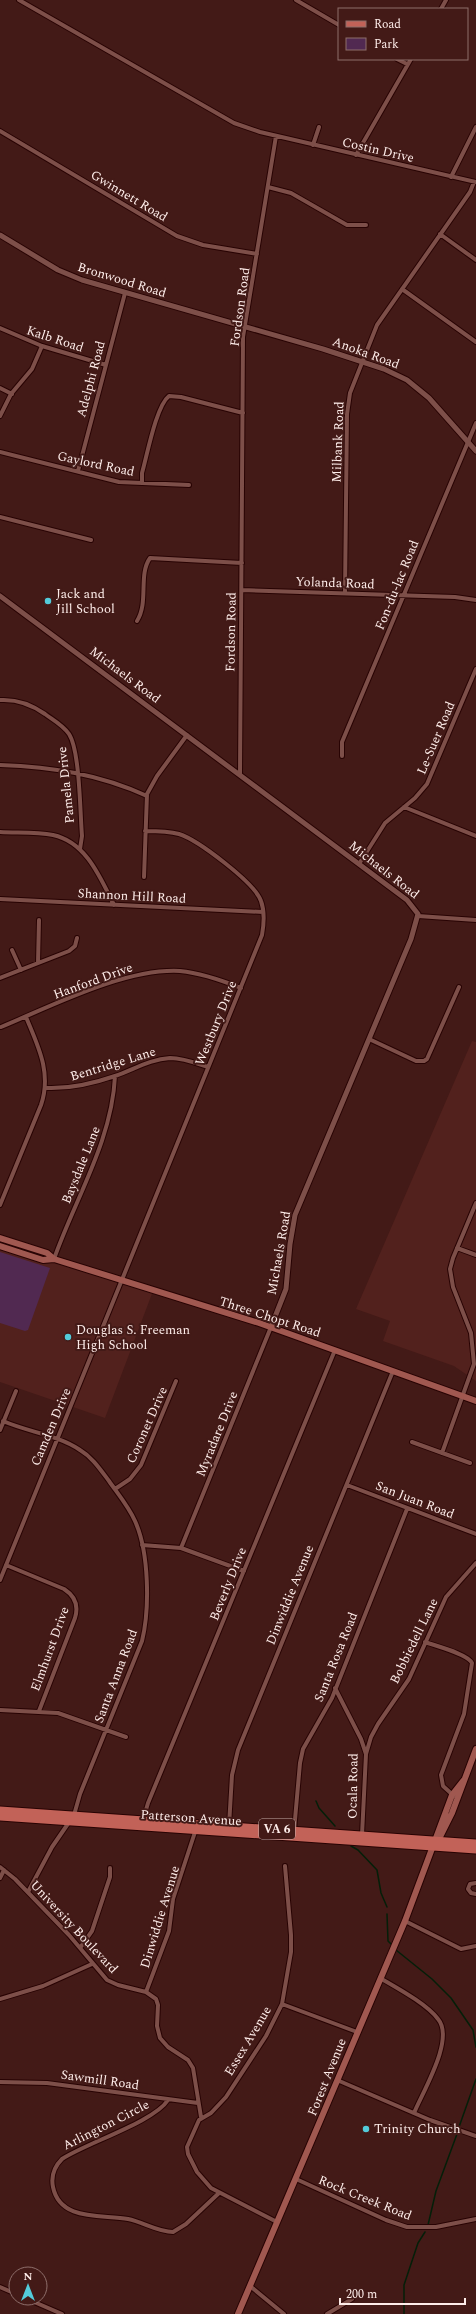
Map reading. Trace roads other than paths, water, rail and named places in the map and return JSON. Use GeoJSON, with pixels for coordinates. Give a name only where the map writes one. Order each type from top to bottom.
{"type":"FeatureCollection","features":[{"type":"Feature","properties":{"kind":"main road","name":"Three Chopt Road"},"geometry":{"type":"LineString","coordinates":[[0,1238],[47,1253],[54,1259],[120,1281],[271,1328],[476,1401]]}},
{"type":"Feature","properties":{"kind":"main road","name":"Three Chopt Road"},"geometry":{"type":"LineString","coordinates":[[0,1246],[43,1260],[54,1259]]}},
{"type":"Feature","properties":{"kind":"main road","name":"Forest Avenue"},"geometry":{"type":"LineString","coordinates":[[238,2314],[405,1921],[455,1797],[474,1759],[476,1749]]}},
{"type":"Feature","properties":{"kind":"main road","name":"Patterson Avenue"},"geometry":{"type":"LineString","coordinates":[[0,1810],[72,1818],[294,1834],[476,1843]]}},
{"type":"Feature","properties":{"kind":"main road","name":"Patterson Avenue"},"geometry":{"type":"LineString","coordinates":[[0,1817],[72,1818]]}},
{"type":"Feature","properties":{"kind":"main road","name":"Patterson Avenue"},"geometry":{"type":"LineString","coordinates":[[436,1842],[476,1850]]}},
{"type":"Feature","properties":{"kind":"street"},"geometry":{"type":"LineString","coordinates":[[19,0],[216,114],[245,127],[276,136]]}},
{"type":"Feature","properties":{"kind":"street"},"geometry":{"type":"LineString","coordinates":[[296,0],[338,24]]}},
{"type":"Feature","properties":{"kind":"street"},"geometry":{"type":"LineString","coordinates":[[398,60],[407,64]]}},
{"type":"Feature","properties":{"kind":"street"},"geometry":{"type":"LineString","coordinates":[[356,155],[409,60]]}},
{"type":"Feature","properties":{"kind":"street"},"geometry":{"type":"LineString","coordinates":[[313,145],[319,127]]}},
{"type":"Feature","properties":{"kind":"street"},"geometry":{"type":"LineString","coordinates":[[451,177],[476,127]]}},
{"type":"Feature","properties":{"kind":"street","name":"Gwinnett Road"},"geometry":{"type":"LineString","coordinates":[[0,131],[177,236],[203,245],[257,254]]}},
{"type":"Feature","properties":{"kind":"street","name":"Costin Drive"},"geometry":{"type":"LineString","coordinates":[[276,136],[475,182]]}},
{"type":"Feature","properties":{"kind":"street","name":"Fordson Road"},"geometry":{"type":"LineString","coordinates":[[240,775],[244,327],[276,136]]}},
{"type":"Feature","properties":{"kind":"street","name":"Milbank Road"},"geometry":{"type":"LineString","coordinates":[[345,593],[347,414],[350,393],[364,362],[377,325],[470,192],[475,182]]}},
{"type":"Feature","properties":{"kind":"street"},"geometry":{"type":"LineString","coordinates":[[268,187],[291,193],[347,225],[366,225]]}},
{"type":"Feature","properties":{"kind":"street"},"geometry":{"type":"LineString","coordinates":[[440,234],[476,260]]}},
{"type":"Feature","properties":{"kind":"street","name":"Bronwood Road"},"geometry":{"type":"LineString","coordinates":[[0,235],[70,276],[244,327]]}},
{"type":"Feature","properties":{"kind":"street"},"geometry":{"type":"LineString","coordinates":[[402,289],[476,342]]}},
{"type":"Feature","properties":{"kind":"street","name":"Adelphi Road"},"geometry":{"type":"LineString","coordinates":[[78,471],[125,293]]}},
{"type":"Feature","properties":{"kind":"street","name":"Anoka Road"},"geometry":{"type":"LineString","coordinates":[[244,327],[364,362],[396,374],[419,390],[476,451]]}},
{"type":"Feature","properties":{"kind":"street","name":"Kalb Road"},"geometry":{"type":"LineString","coordinates":[[0,328],[42,346],[106,365]]}},
{"type":"Feature","properties":{"kind":"street"},"geometry":{"type":"LineString","coordinates":[[0,416],[12,394],[32,369],[42,346]]}},
{"type":"Feature","properties":{"kind":"street"},"geometry":{"type":"LineString","coordinates":[[0,388],[12,394]]}},
{"type":"Feature","properties":{"kind":"street"},"geometry":{"type":"LineString","coordinates":[[142,483],[142,473],[160,409],[164,401],[169,396],[181,397],[243,413]]}},
{"type":"Feature","properties":{"kind":"street","name":"Fon-du-lac Road"},"geometry":{"type":"LineString","coordinates":[[342,756],[342,742],[476,423]]}},
{"type":"Feature","properties":{"kind":"street","name":"Gaylord Road"},"geometry":{"type":"LineString","coordinates":[[0,452],[120,482],[189,485]]}},
{"type":"Feature","properties":{"kind":"street"},"geometry":{"type":"LineString","coordinates":[[0,517],[91,540]]}},
{"type":"Feature","properties":{"kind":"street"},"geometry":{"type":"LineString","coordinates":[[137,621],[143,610],[146,564],[150,558],[242,563]]}},
{"type":"Feature","properties":{"kind":"street","name":"Yolanda Road"},"geometry":{"type":"LineString","coordinates":[[242,590],[404,595],[476,600]]}},
{"type":"Feature","properties":{"kind":"street","name":"Michaels Road"},"geometry":{"type":"LineString","coordinates":[[0,596],[408,900],[416,910],[418,916],[411,939],[295,1215],[290,1244],[288,1282],[282,1302],[271,1328]]}},
{"type":"Feature","properties":{"kind":"street","name":"Le-Suer Road"},"geometry":{"type":"LineString","coordinates":[[359,864],[385,823],[423,789],[430,779],[476,669]]}},
{"type":"Feature","properties":{"kind":"street","name":"Pamela Drive"},"geometry":{"type":"LineString","coordinates":[[0,700],[24,702],[36,708],[65,729],[74,746],[82,836],[80,849]]}},
{"type":"Feature","properties":{"kind":"street"},"geometry":{"type":"LineString","coordinates":[[144,877],[146,796],[157,776],[187,735]]}},
{"type":"Feature","properties":{"kind":"street"},"geometry":{"type":"LineString","coordinates":[[0,765],[47,768],[110,780],[146,796]]}},
{"type":"Feature","properties":{"kind":"street"},"geometry":{"type":"LineString","coordinates":[[404,807],[476,836]]}},
{"type":"Feature","properties":{"kind":"street","name":"Westbury Drive"},"geometry":{"type":"LineString","coordinates":[[120,1281],[262,935],[263,912],[259,897],[250,885],[194,841],[172,833],[145,831]]}},
{"type":"Feature","properties":{"kind":"street"},"geometry":{"type":"LineString","coordinates":[[0,832],[54,835],[64,839],[80,849],[94,868],[114,905]]}},
{"type":"Feature","properties":{"kind":"street","name":"Shannon Hill Road"},"geometry":{"type":"LineString","coordinates":[[0,899],[263,912]]}},
{"type":"Feature","properties":{"kind":"street"},"geometry":{"type":"LineString","coordinates":[[418,916],[476,920]]}},
{"type":"Feature","properties":{"kind":"street"},"geometry":{"type":"LineString","coordinates":[[38,963],[39,920]]}},
{"type":"Feature","properties":{"kind":"street"},"geometry":{"type":"LineString","coordinates":[[0,978],[73,949],[78,938]]}},
{"type":"Feature","properties":{"kind":"street"},"geometry":{"type":"LineString","coordinates":[[12,950],[21,970]]}},
{"type":"Feature","properties":{"kind":"street","name":"Hanford Drive"},"geometry":{"type":"LineString","coordinates":[[1,1027],[120,979],[145,973],[169,971],[195,973],[241,988]]}},
{"type":"Feature","properties":{"kind":"street"},"geometry":{"type":"LineString","coordinates":[[369,1039],[419,1062],[427,1058],[458,987]]}},
{"type":"Feature","properties":{"kind":"street"},"geometry":{"type":"LineString","coordinates":[[0,1206],[41,1105],[46,1088],[43,1060],[26,1017]]}},
{"type":"Feature","properties":{"kind":"street","name":"Bentridge Lane"},"geometry":{"type":"LineString","coordinates":[[46,1088],[72,1088],[115,1076],[136,1066],[164,1059],[182,1059],[208,1067]]}},
{"type":"Feature","properties":{"kind":"street","name":"Baysdale Lane"},"geometry":{"type":"LineString","coordinates":[[54,1259],[108,1123],[114,1098],[115,1076]]}},
{"type":"Feature","properties":{"kind":"street"},"geometry":{"type":"LineString","coordinates":[[442,1453],[474,1364],[474,1349],[470,1327],[451,1280],[452,1262],[476,1203]]}},
{"type":"Feature","properties":{"kind":"street"},"geometry":{"type":"LineString","coordinates":[[457,1248],[476,1255]]}},
{"type":"Feature","properties":{"kind":"street","name":"Camden Drive"},"geometry":{"type":"LineString","coordinates":[[0,1580],[120,1281]]}},
{"type":"Feature","properties":{"kind":"street","name":"Myradare Drive"},"geometry":{"type":"LineString","coordinates":[[181,1548],[271,1328]]}},
{"type":"Feature","properties":{"kind":"street","name":"Beverly Drive"},"geometry":{"type":"LineString","coordinates":[[143,1823],[335,1350]]}},
{"type":"Feature","properties":{"kind":"street","name":"Dinwiddie Avenue"},"geometry":{"type":"LineString","coordinates":[[229,1829],[232,1775],[238,1750],[393,1371]]}},
{"type":"Feature","properties":{"kind":"street","name":"Coronet Drive"},"geometry":{"type":"LineString","coordinates":[[115,1489],[130,1479],[141,1465],[176,1382]]}},
{"type":"Feature","properties":{"kind":"street"},"geometry":{"type":"LineString","coordinates":[[0,1430],[16,1391]]}},
{"type":"Feature","properties":{"kind":"street","name":"Santa Anna Road"},"geometry":{"type":"LineString","coordinates":[[4,1421],[57,1439],[76,1447],[87,1455],[115,1489],[136,1522],[142,1545],[147,1593],[145,1628],[142,1641],[80,1794],[72,1818],[52,1847],[28,1892]]}},
{"type":"Feature","properties":{"kind":"street"},"geometry":{"type":"LineString","coordinates":[[412,1442],[470,1463]]}},
{"type":"Feature","properties":{"kind":"street","name":"San Juan Road"},"geometry":{"type":"LineString","coordinates":[[347,1485],[476,1534]]}},
{"type":"Feature","properties":{"kind":"street","name":"Santa Rosa Road"},"geometry":{"type":"LineString","coordinates":[[294,1834],[301,1756],[308,1738],[329,1705],[407,1509]]}},
{"type":"Feature","properties":{"kind":"street"},"geometry":{"type":"LineString","coordinates":[[142,1545],[181,1548],[244,1571]]}},
{"type":"Feature","properties":{"kind":"street","name":"Bobbiedell Lane"},"geometry":{"type":"LineString","coordinates":[[366,1754],[371,1737],[409,1679],[446,1597],[476,1563]]}},
{"type":"Feature","properties":{"kind":"street","name":"Elmhurst Drive"},"geometry":{"type":"LineString","coordinates":[[6,1565],[64,1589],[71,1595],[77,1605],[75,1618],[39,1712]]}},
{"type":"Feature","properties":{"kind":"street"},"geometry":{"type":"LineString","coordinates":[[425,1642],[463,1656],[471,1662],[464,1714],[441,1775],[443,1786],[455,1797]]}},
{"type":"Feature","properties":{"kind":"street","name":"Ocala Road"},"geometry":{"type":"LineString","coordinates":[[335,1688],[361,1739],[366,1754],[362,1838]]}},
{"type":"Feature","properties":{"kind":"street"},"geometry":{"type":"LineString","coordinates":[[0,1710],[39,1712],[68,1716],[126,1738]]}},
{"type":"Feature","properties":{"kind":"street","name":"Dinwiddie Avenue"},"geometry":{"type":"LineString","coordinates":[[146,1992],[169,1931],[173,1899],[197,1827]]}},
{"type":"Feature","properties":{"kind":"street","name":"Essex Avenue"},"geometry":{"type":"LineString","coordinates":[[201,2117],[212,2113],[226,2097],[266,2036],[282,2004],[291,1952],[285,1866]]}},
{"type":"Feature","properties":{"kind":"street"},"geometry":{"type":"LineString","coordinates":[[0,1878],[2,1868]]}},
{"type":"Feature","properties":{"kind":"street","name":"University Boulevard"},"geometry":{"type":"LineString","coordinates":[[2,1868],[28,1892],[80,1948],[92,1964],[112,1983],[146,1992]]}},
{"type":"Feature","properties":{"kind":"street"},"geometry":{"type":"LineString","coordinates":[[80,1948],[92,1931],[110,1877],[110,1868]]}},
{"type":"Feature","properties":{"kind":"street"},"geometry":{"type":"LineString","coordinates":[[476,1883],[470,1884],[468,1889],[471,1893],[476,1894]]}},
{"type":"Feature","properties":{"kind":"street"},"geometry":{"type":"LineString","coordinates":[[405,1921],[461,1949],[467,1950],[476,1946]]}},
{"type":"Feature","properties":{"kind":"street"},"geometry":{"type":"LineString","coordinates":[[0,1999],[43,1986],[76,1973],[92,1964]]}},
{"type":"Feature","properties":{"kind":"street"},"geometry":{"type":"LineString","coordinates":[[380,1978],[429,2010],[439,2019],[443,2028],[444,2038],[440,2053],[414,2112]]}},
{"type":"Feature","properties":{"kind":"street"},"geometry":{"type":"LineString","coordinates":[[146,1992],[156,1999],[158,2005],[158,2026],[162,2042],[184,2056],[193,2068],[201,2117],[190,2136],[187,2151],[200,2177],[219,2193],[277,2222]]}},
{"type":"Feature","properties":{"kind":"street"},"geometry":{"type":"LineString","coordinates":[[282,2004],[357,2032]]}},
{"type":"Feature","properties":{"kind":"street"},"geometry":{"type":"LineString","coordinates":[[337,2080],[476,2136]]}},
{"type":"Feature","properties":{"kind":"street","name":"Sawmill Road"},"geometry":{"type":"LineString","coordinates":[[0,2082],[48,2083],[198,2103]]}},
{"type":"Feature","properties":{"kind":"street","name":"Arlington Circle"},"geometry":{"type":"LineString","coordinates":[[168,2100],[162,2107],[62,2159],[55,2168],[52,2178],[56,2195],[63,2205],[77,2213],[130,2220],[173,2232],[186,2224],[219,2193]]}},
{"type":"Feature","properties":{"kind":"street","name":"Rock Creek Road"},"geometry":{"type":"LineString","coordinates":[[296,2180],[380,2218],[407,2227],[436,2227],[476,2218]]}},
{"type":"Feature","properties":{"kind":"street"},"geometry":{"type":"LineString","coordinates":[[250,2286],[284,2314]]}},
{"type":"Feature","properties":{"kind":"street"},"geometry":{"type":"LineString","coordinates":[[327,2314],[352,2299]]}},
{"type":"Feature","properties":{"kind":"street"},"geometry":{"type":"LineString","coordinates":[[44,2306],[62,2314]]}},
{"type":"Feature","properties":{"kind":"waterway"},"geometry":{"type":"LineString","coordinates":[[316,1801],[319,1808],[335,1826]]}},
{"type":"Feature","properties":{"kind":"waterway"},"geometry":{"type":"LineString","coordinates":[[351,1846],[358,1850],[377,1870],[381,1893],[387,1907]]}},
{"type":"Feature","properties":{"kind":"waterway"},"geometry":{"type":"LineString","coordinates":[[387,1914],[388,1941],[391,1944]]}},
{"type":"Feature","properties":{"kind":"waterway"},"geometry":{"type":"LineString","coordinates":[[396,1950],[432,1979],[451,1998],[473,2030],[476,2047]]}},
{"type":"Feature","properties":{"kind":"waterway"},"geometry":{"type":"LineString","coordinates":[[459,2127],[476,2079]]}},
{"type":"Feature","properties":{"kind":"waterway"},"geometry":{"type":"LineString","coordinates":[[428,2225],[436,2191],[457,2134]]}},
{"type":"Feature","properties":{"kind":"waterway"},"geometry":{"type":"LineString","coordinates":[[404,2314],[404,2285],[418,2243],[425,2232]]}},
{"type":"Feature","properties":{"kind":"place","name":"Jack and Jill School"},"geometry":{"type":"Point","coordinates":[48,601]}},
{"type":"Feature","properties":{"kind":"place","name":"Douglas S. Freeman High School"},"geometry":{"type":"Point","coordinates":[68,1337]}},
{"type":"Feature","properties":{"kind":"place","name":"Trinity Church"},"geometry":{"type":"Point","coordinates":[366,2129]}}]}
